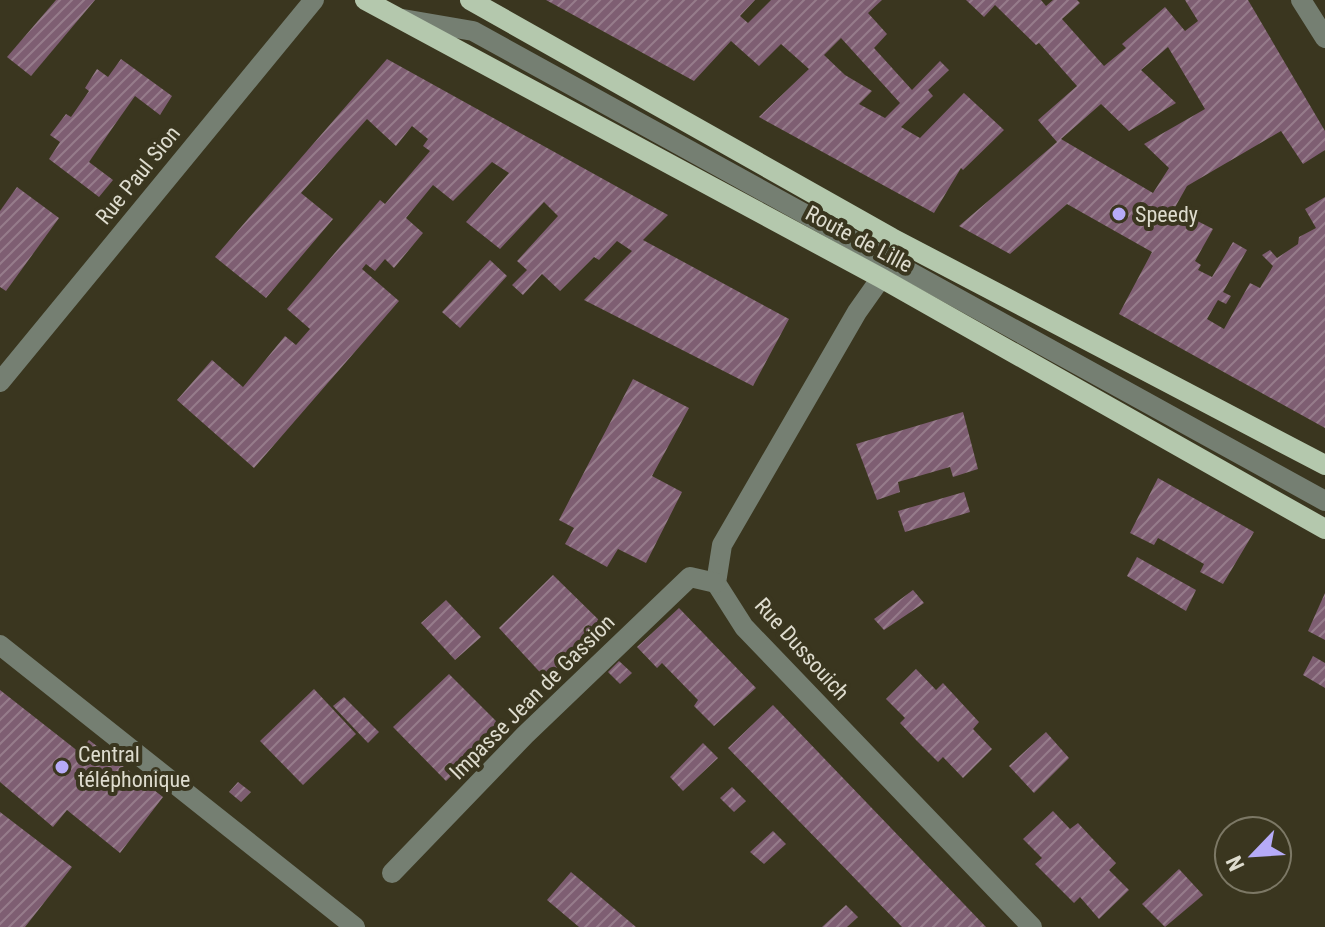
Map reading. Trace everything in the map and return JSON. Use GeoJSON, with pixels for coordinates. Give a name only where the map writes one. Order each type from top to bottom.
{"type":"FeatureCollection","features":[{"type":"Feature","properties":{"kind":"main road","name":"Route de Lille"},"geometry":{"type":"LineString","coordinates":[[365,0],[881,278],[1325,529]]}},
{"type":"Feature","properties":{"kind":"main road","name":"Route de Lille"},"geometry":{"type":"LineString","coordinates":[[470,0],[892,238],[1325,465]]}},
{"type":"Feature","properties":{"kind":"street","name":"Rue Paul Sion"},"geometry":{"type":"LineString","coordinates":[[0,382],[314,0]]}},
{"type":"Feature","properties":{"kind":"street"},"geometry":{"type":"LineString","coordinates":[[1301,0],[1325,38]]}},
{"type":"Feature","properties":{"kind":"street"},"geometry":{"type":"LineString","coordinates":[[399,18],[473,31],[1325,501]]}},
{"type":"Feature","properties":{"kind":"street"},"geometry":{"type":"LineString","coordinates":[[716,583],[722,545],[857,312],[881,278]]}},
{"type":"Feature","properties":{"kind":"street","name":"Impasse Jean de Gassion"},"geometry":{"type":"LineString","coordinates":[[392,873],[525,735],[690,577],[716,583]]}},
{"type":"Feature","properties":{"kind":"street","name":"Rue Dussouich"},"geometry":{"type":"LineString","coordinates":[[716,583],[744,627],[1032,927]]}},
{"type":"Feature","properties":{"kind":"street"},"geometry":{"type":"LineString","coordinates":[[0,645],[355,927]]}},
{"type":"Feature","properties":{"kind":"building"},"geometry":{"type":"Polygon","coordinates":[[[56,0],[95,0],[31,76],[7,57],[56,0]]]}},
{"type":"Feature","properties":{"kind":"building"},"geometry":{"type":"Polygon","coordinates":[[[546,0],[755,0],[740,16],[748,23],[771,0],[882,0],[868,13],[887,34],[874,48],[912,90],[940,61],[949,70],[928,90],[933,96],[901,127],[920,138],[964,93],[1004,130],[963,170],[961,168],[934,213],[759,117],[809,69],[781,44],[759,66],[731,41],[694,81],[546,0]],[[841,38],[824,55],[845,75],[872,91],[859,104],[885,118],[900,103],[841,38]]]}},
{"type":"Feature","properties":{"kind":"building"},"geometry":{"type":"Polygon","coordinates":[[[966,0],[1041,0],[1046,6],[1053,0],[1077,0],[1080,3],[1062,19],[1104,66],[1126,48],[1122,44],[1165,7],[1185,31],[1198,21],[1185,0],[1248,0],[1325,131],[1325,150],[1303,164],[1281,131],[1187,186],[1174,209],[1213,229],[1195,261],[1201,265],[1198,270],[1212,277],[1233,242],[1247,250],[1223,292],[1231,296],[1226,304],[1218,300],[1207,319],[1224,329],[1250,283],[1260,288],[1273,266],[1262,255],[1270,250],[1277,258],[1298,244],[1299,237],[1316,228],[1305,209],[1325,197],[1325,428],[1119,314],[1152,252],[1067,204],[1010,254],[959,226],[1057,142],[1038,120],[1077,86],[1039,43],[1036,45],[995,5],[984,17],[966,0]],[[1168,47],[1141,70],[1176,103],[1129,131],[1101,104],[1061,139],[1153,193],[1169,168],[1144,144],[1205,109],[1168,47]]]}},
{"type":"Feature","properties":{"kind":"building"},"geometry":{"type":"Polygon","coordinates":[[[121,59],[172,96],[160,115],[135,96],[89,162],[113,180],[99,197],[49,159],[60,142],[50,135],[66,114],[71,117],[89,91],[85,88],[97,69],[108,77],[121,59]]]}},
{"type":"Feature","properties":{"kind":"building"},"geometry":{"type":"Polygon","coordinates":[[[387,59],[668,215],[643,240],[789,319],[753,386],[584,300],[632,251],[617,241],[599,260],[594,257],[560,291],[542,274],[523,295],[512,285],[527,270],[517,261],[558,216],[544,202],[500,249],[466,222],[509,173],[492,162],[453,201],[433,185],[406,218],[423,233],[394,268],[385,259],[375,271],[366,264],[362,269],[399,301],[254,468],[177,400],[212,360],[243,387],[285,336],[296,345],[310,329],[287,309],[380,200],[385,204],[430,151],[423,146],[428,139],[412,126],[396,146],[367,119],[301,193],[333,219],[266,298],[215,257],[387,59]]]}},
{"type":"Feature","properties":{"kind":"building"},"geometry":{"type":"Polygon","coordinates":[[[17,187],[59,218],[6,291],[0,287],[0,211],[17,187]]]}},
{"type":"Feature","properties":{"kind":"building"},"geometry":{"type":"Polygon","coordinates":[[[490,260],[507,276],[460,328],[442,312],[490,260]]]}},
{"type":"Feature","properties":{"kind":"building"},"geometry":{"type":"Polygon","coordinates":[[[633,379],[689,408],[652,476],[682,492],[646,563],[618,549],[607,567],[565,544],[574,528],[559,520],[633,379]]]}},
{"type":"Feature","properties":{"kind":"building"},"geometry":{"type":"Polygon","coordinates":[[[963,412],[978,469],[953,477],[950,467],[898,482],[900,492],[877,500],[856,444],[963,412]]]}},
{"type":"Feature","properties":{"kind":"building"},"geometry":{"type":"Polygon","coordinates":[[[1158,478],[1254,532],[1223,584],[1200,572],[1204,564],[1158,538],[1154,545],[1130,533],[1158,478]]]}},
{"type":"Feature","properties":{"kind":"building"},"geometry":{"type":"Polygon","coordinates":[[[964,492],[970,512],[905,532],[898,511],[964,492]]]}},
{"type":"Feature","properties":{"kind":"building"},"geometry":{"type":"Polygon","coordinates":[[[1137,557],[1196,590],[1186,611],[1127,576],[1137,557]]]}},
{"type":"Feature","properties":{"kind":"building"},"geometry":{"type":"Polygon","coordinates":[[[553,575],[606,627],[549,682],[499,628],[553,575]]]}},
{"type":"Feature","properties":{"kind":"building"},"geometry":{"type":"Polygon","coordinates":[[[913,590],[924,603],[884,630],[874,619],[913,590]]]}},
{"type":"Feature","properties":{"kind":"building"},"geometry":{"type":"Polygon","coordinates":[[[1325,593],[1325,640],[1308,631],[1325,593]]]}},
{"type":"Feature","properties":{"kind":"building"},"geometry":{"type":"Polygon","coordinates":[[[446,600],[481,637],[455,660],[421,623],[446,600]]]}},
{"type":"Feature","properties":{"kind":"building"},"geometry":{"type":"Polygon","coordinates":[[[679,608],[756,688],[714,726],[694,706],[698,700],[662,663],[657,668],[637,647],[679,608]]]}},
{"type":"Feature","properties":{"kind":"building"},"geometry":{"type":"Polygon","coordinates":[[[1313,656],[1325,663],[1325,688],[1303,675],[1313,656]]]}},
{"type":"Feature","properties":{"kind":"building"},"geometry":{"type":"Polygon","coordinates":[[[619,661],[632,673],[620,684],[608,672],[619,661]]]}},
{"type":"Feature","properties":{"kind":"building"},"geometry":{"type":"Polygon","coordinates":[[[916,669],[936,690],[943,683],[979,722],[973,729],[992,749],[963,778],[943,757],[938,762],[917,741],[900,723],[905,718],[886,699],[916,669]]]}},
{"type":"Feature","properties":{"kind":"building"},"geometry":{"type":"Polygon","coordinates":[[[449,674],[502,727],[446,781],[393,727],[449,674]]]}},
{"type":"Feature","properties":{"kind":"building"},"geometry":{"type":"Polygon","coordinates":[[[314,689],[356,734],[303,785],[260,741],[314,689]]]}},
{"type":"Feature","properties":{"kind":"building","name":"Central téléphonique"},"geometry":{"type":"Polygon","coordinates":[[[0,690],[79,752],[89,740],[163,797],[120,853],[67,810],[53,827],[0,782],[0,690]]]}},
{"type":"Feature","properties":{"kind":"building"},"geometry":{"type":"Polygon","coordinates":[[[344,697],[379,732],[368,743],[333,706],[344,697]]]}},
{"type":"Feature","properties":{"kind":"building"},"geometry":{"type":"Polygon","coordinates":[[[773,705],[986,927],[902,927],[728,748],[773,705]]]}},
{"type":"Feature","properties":{"kind":"building"},"geometry":{"type":"Polygon","coordinates":[[[1046,732],[1069,758],[1034,793],[1009,766],[1046,732]]]}},
{"type":"Feature","properties":{"kind":"building"},"geometry":{"type":"Polygon","coordinates":[[[703,743],[718,758],[683,791],[670,777],[703,743]]]}},
{"type":"Feature","properties":{"kind":"building"},"geometry":{"type":"Polygon","coordinates":[[[238,782],[251,792],[241,802],[229,792],[238,782]]]}},
{"type":"Feature","properties":{"kind":"building"},"geometry":{"type":"Polygon","coordinates":[[[732,787],[746,801],[734,812],[720,798],[732,787]]]}},
{"type":"Feature","properties":{"kind":"building"},"geometry":{"type":"Polygon","coordinates":[[[1053,811],[1070,829],[1078,823],[1116,863],[1109,870],[1129,890],[1099,919],[1080,897],[1074,903],[1035,864],[1042,858],[1023,839],[1053,811]]]}},
{"type":"Feature","properties":{"kind":"building","name":"Central téléphonique"},"geometry":{"type":"Polygon","coordinates":[[[0,812],[72,867],[25,927],[0,927],[0,812]]]}},
{"type":"Feature","properties":{"kind":"building"},"geometry":{"type":"Polygon","coordinates":[[[773,831],[786,844],[764,864],[750,852],[773,831]]]}},
{"type":"Feature","properties":{"kind":"building"},"geometry":{"type":"Polygon","coordinates":[[[1179,869],[1203,895],[1165,927],[1142,904],[1179,869]]]}},
{"type":"Feature","properties":{"kind":"building"},"geometry":{"type":"Polygon","coordinates":[[[571,872],[636,927],[579,927],[547,900],[571,872]]]}},
{"type":"Feature","properties":{"kind":"building"},"geometry":{"type":"Polygon","coordinates":[[[846,905],[858,917],[847,927],[822,927],[846,905]]]}},
{"type":"Feature","properties":{"kind":"place","name":"Speedy"},"geometry":{"type":"Point","coordinates":[1119,214]}},
{"type":"Feature","properties":{"kind":"place","name":"Central téléphonique"},"geometry":{"type":"Point","coordinates":[62,767]}}]}
